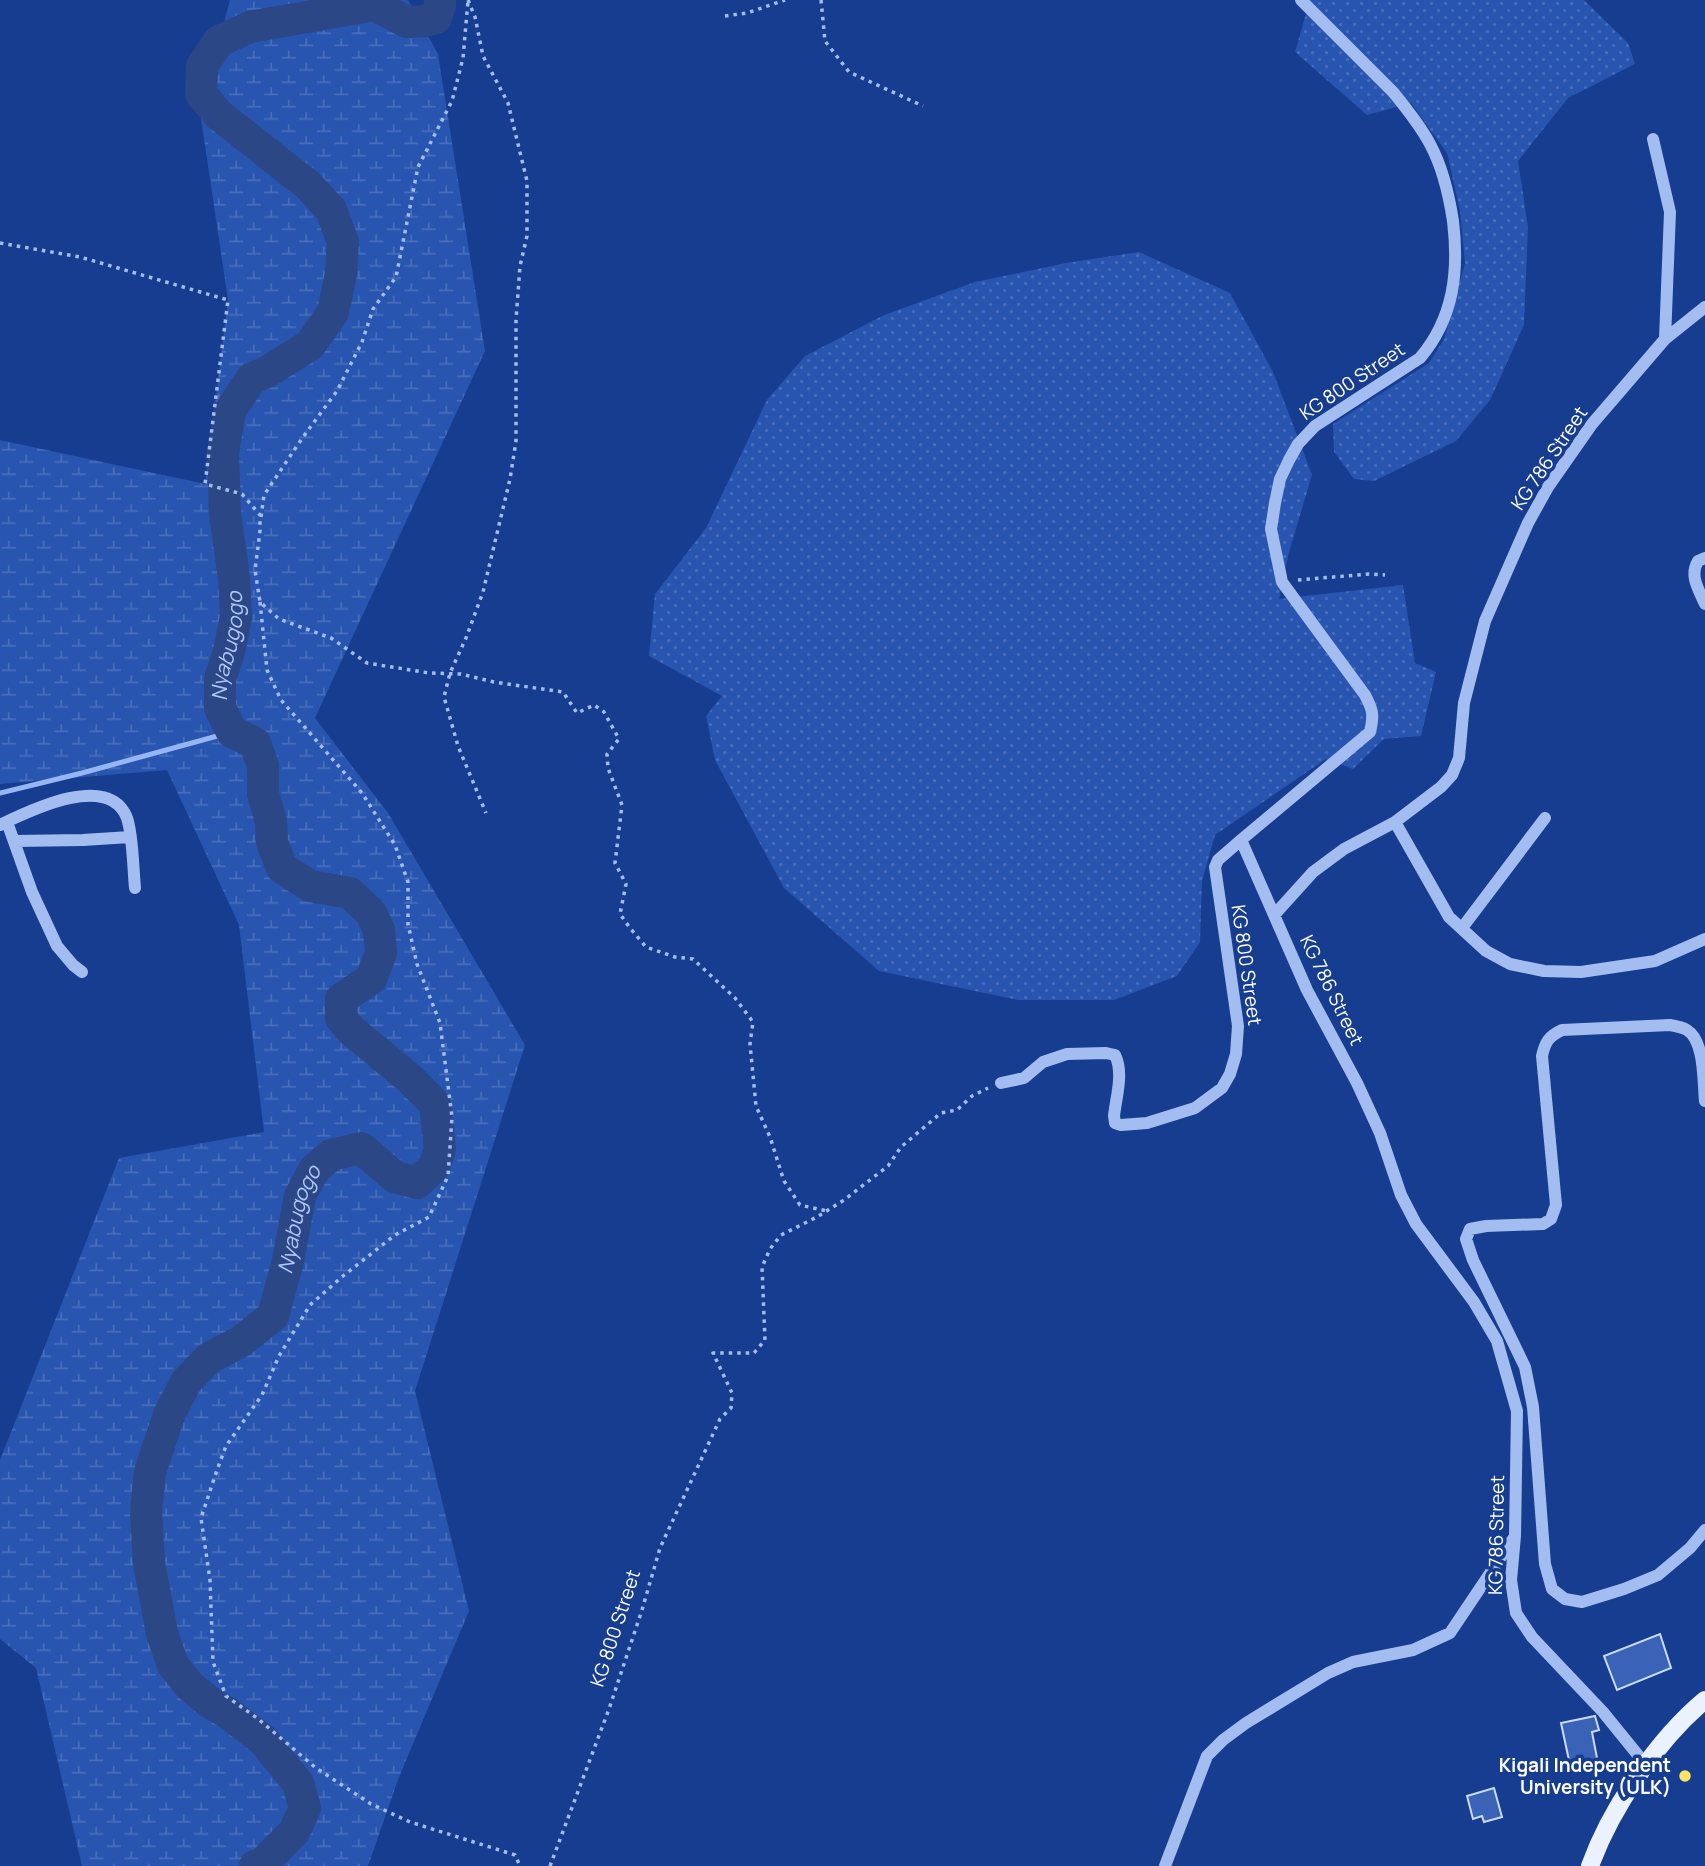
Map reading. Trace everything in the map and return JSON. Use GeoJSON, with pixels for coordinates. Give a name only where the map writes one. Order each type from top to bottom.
{"type":"FeatureCollection","features":[{"type":"Feature","properties":{"kind":"main road"},"geometry":{"type":"LineString","coordinates":[[1590,1866],[1615,1813],[1646,1765],[1680,1723],[1705,1700]]}},
{"type":"Feature","properties":{"kind":"street","name":"KG 800 Street"},"geometry":{"type":"LineString","coordinates":[[1001,1083],[1024,1078],[1043,1062],[1067,1054],[1115,1055],[1120,1071],[1114,1116],[1115,1123],[1121,1125],[1147,1123],[1195,1108],[1222,1088],[1236,1054],[1238,1026],[1215,867],[1218,860],[1370,732],[1374,718],[1372,707],[1365,695],[1282,582],[1271,529],[1280,479],[1298,444],[1314,426],[1420,358],[1431,345],[1448,307],[1454,283],[1455,255],[1450,197],[1430,144],[1399,99],[1301,0]]}},
{"type":"Feature","properties":{"kind":"street"},"geometry":{"type":"LineString","coordinates":[[1653,139],[1670,212],[1665,339]]}},
{"type":"Feature","properties":{"kind":"street","name":"KG 786 Street"},"geometry":{"type":"LineString","coordinates":[[1646,1765],[1603,1712],[1532,1637],[1516,1613],[1511,1580],[1515,1535],[1517,1411],[1506,1367],[1497,1341],[1474,1302],[1416,1224],[1401,1195],[1380,1133],[1357,1083],[1307,990],[1275,914],[1313,872],[1344,849],[1395,822],[1441,787],[1452,775],[1460,758],[1464,703],[1485,621],[1548,486],[1592,424],[1665,339],[1705,307]]}},
{"type":"Feature","properties":{"kind":"street"},"geometry":{"type":"LineString","coordinates":[[1705,558],[1698,561],[1694,568],[1694,579],[1705,604]]}},
{"type":"Feature","properties":{"kind":"street"},"geometry":{"type":"LineString","coordinates":[[82,972],[57,946],[32,892],[14,841],[3,823],[64,799],[80,796],[112,801],[123,810],[129,828],[135,888]]}},
{"type":"Feature","properties":{"kind":"street"},"geometry":{"type":"LineString","coordinates":[[1462,928],[1545,818]]}},
{"type":"Feature","properties":{"kind":"street"},"geometry":{"type":"LineString","coordinates":[[1395,822],[1449,917],[1486,951],[1510,964],[1544,971],[1581,972],[1655,961],[1705,939]]}},
{"type":"Feature","properties":{"kind":"street"},"geometry":{"type":"LineString","coordinates":[[14,841],[83,841],[130,837]]}},
{"type":"Feature","properties":{"kind":"street","name":"KG 800 Street"},"geometry":{"type":"LineString","coordinates":[[1241,840],[1275,914]]}},
{"type":"Feature","properties":{"kind":"street"},"geometry":{"type":"LineString","coordinates":[[1705,1101],[1699,1047],[1695,1037],[1686,1029],[1670,1025],[1575,1029],[1562,1030],[1551,1035],[1542,1056],[1556,1205],[1551,1219],[1543,1224],[1470,1229],[1466,1239],[1473,1260],[1525,1367],[1534,1408],[1545,1564],[1552,1589],[1565,1599],[1582,1602],[1623,1589],[1658,1575],[1690,1548],[1705,1530]]}},
{"type":"Feature","properties":{"kind":"street"},"geometry":{"type":"LineString","coordinates":[[1165,1866],[1207,1756],[1223,1740],[1328,1673],[1353,1662],[1413,1650],[1450,1633],[1515,1535]]}},
{"type":"Feature","properties":{"kind":"path"},"geometry":{"type":"LineString","coordinates":[[468,0],[463,58],[453,101],[418,167],[396,277],[373,309],[362,342],[337,391],[264,495],[255,570],[267,670],[281,700],[362,793],[395,845],[408,882],[408,924],[417,964],[440,1023],[452,1116],[448,1177],[429,1217],[395,1236],[310,1305],[279,1356],[262,1395],[226,1446],[201,1518],[210,1580],[213,1662],[226,1696],[257,1718],[316,1768],[371,1804],[410,1822],[515,1855],[520,1866]]}},
{"type":"Feature","properties":{"kind":"path"},"geometry":{"type":"LineString","coordinates":[[468,0],[475,17],[483,56],[508,103],[527,181],[527,236],[520,266],[516,320],[516,441],[510,479],[483,592],[450,673],[444,697],[458,746],[486,813]]}},
{"type":"Feature","properties":{"kind":"path"},"geometry":{"type":"LineString","coordinates":[[725,16],[747,13],[785,0]]}},
{"type":"Feature","properties":{"kind":"path"},"geometry":{"type":"LineString","coordinates":[[821,0],[825,41],[849,72],[923,106]]}},
{"type":"Feature","properties":{"kind":"path"},"geometry":{"type":"LineString","coordinates":[[0,243],[80,257],[228,300],[205,484],[242,494],[260,515],[260,523]]}},
{"type":"Feature","properties":{"kind":"path"},"geometry":{"type":"LineString","coordinates":[[1282,582],[1385,575]]}},
{"type":"Feature","properties":{"kind":"path"},"geometry":{"type":"LineString","coordinates":[[260,602],[279,619],[331,638],[367,663],[429,673],[461,674],[494,682],[563,692],[577,713],[594,705],[604,712],[619,739],[607,754],[608,768],[621,805],[615,863],[625,884],[620,914],[646,947],[675,957],[693,959],[735,999],[753,1023],[750,1044],[755,1106],[770,1137],[784,1181],[800,1205],[827,1211],[888,1167],[901,1147],[941,1113],[957,1110],[972,1096],[1001,1083]]}},
{"type":"Feature","properties":{"kind":"path","name":"KG 800 Street"},"geometry":{"type":"LineString","coordinates":[[550,1866],[609,1710],[660,1548],[720,1419],[731,1408],[732,1393],[713,1353],[754,1353],[765,1340],[762,1267],[770,1249],[781,1235],[827,1211]]}},
{"type":"Feature","properties":{"kind":"green space"},"geometry":{"type":"Polygon","coordinates":[[[230,0],[408,0],[438,54],[485,351],[315,718],[388,813],[525,1045],[415,1391],[469,1611],[399,1777],[368,1866],[82,1866],[36,1668],[0,1639],[0,1460],[119,1158],[264,1132],[239,925],[167,770],[0,784],[0,440],[205,484],[228,300],[200,112],[230,0]]]}},
{"type":"Feature","properties":{"kind":"green space"},"geometry":{"type":"Polygon","coordinates":[[[1310,0],[1584,0],[1628,43],[1635,64],[1568,98],[1518,161],[1528,227],[1524,325],[1490,400],[1456,441],[1374,481],[1354,479],[1334,452],[1333,424],[1429,363],[1444,339],[1465,263],[1460,211],[1447,153],[1411,103],[1367,115],[1295,52],[1310,0]]]}},
{"type":"Feature","properties":{"kind":"green space"},"geometry":{"type":"Polygon","coordinates":[[[1139,252],[1230,293],[1273,372],[1312,475],[1289,552],[1279,599],[1403,585],[1415,663],[1436,672],[1421,736],[1384,739],[1353,769],[1326,759],[1215,835],[1202,881],[1200,942],[1177,976],[1114,1000],[1018,1000],[879,971],[784,888],[715,760],[706,716],[722,696],[649,656],[655,594],[706,528],[767,400],[805,356],[884,315],[975,282],[1066,263],[1139,252]]]}},
{"type":"Feature","properties":{"kind":"building"},"geometry":{"type":"Polygon","coordinates":[[[1660,1634],[1671,1668],[1617,1690],[1604,1656],[1660,1634]]]}},
{"type":"Feature","properties":{"kind":"building"},"geometry":{"type":"Polygon","coordinates":[[[1595,1716],[1599,1730],[1592,1732],[1597,1758],[1570,1765],[1561,1723],[1595,1716]]]}},
{"type":"Feature","properties":{"kind":"building"},"geometry":{"type":"Polygon","coordinates":[[[1494,1788],[1502,1817],[1484,1822],[1482,1816],[1473,1819],[1467,1796],[1494,1788]]]}},
{"type":"Feature","properties":{"kind":"waterway","name":"Nyabugogo"},"geometry":{"type":"LineString","coordinates":[[255,1866],[262,1864],[294,1832],[305,1808],[298,1783],[263,1740],[209,1702],[189,1685],[173,1665],[162,1633],[149,1563],[146,1512],[150,1472],[169,1415],[186,1382],[209,1358],[240,1342],[273,1316],[288,1261],[300,1196],[314,1170],[331,1155],[361,1148],[395,1177],[417,1183],[434,1167],[440,1149],[435,1104],[410,1079],[351,1030],[341,1018],[341,999],[371,979],[381,953],[379,930],[371,913],[350,893],[310,886],[282,868],[272,842],[271,821],[263,794],[263,766],[255,743],[232,732],[220,708],[220,679],[236,617],[234,578],[225,513],[223,452],[230,411],[251,379],[310,345],[333,312],[341,274],[343,242],[331,210],[308,185],[219,115],[201,94],[202,66],[219,41],[250,27],[375,5],[407,22],[425,21],[436,18],[440,0]]}},
{"type":"Feature","properties":{"kind":"waterway"},"geometry":{"type":"LineString","coordinates":[[0,793],[232,732]]}},
{"type":"Feature","properties":{"kind":"place","name":"Kigali Independent University (ULK)"},"geometry":{"type":"Point","coordinates":[1685,1776]}}]}
